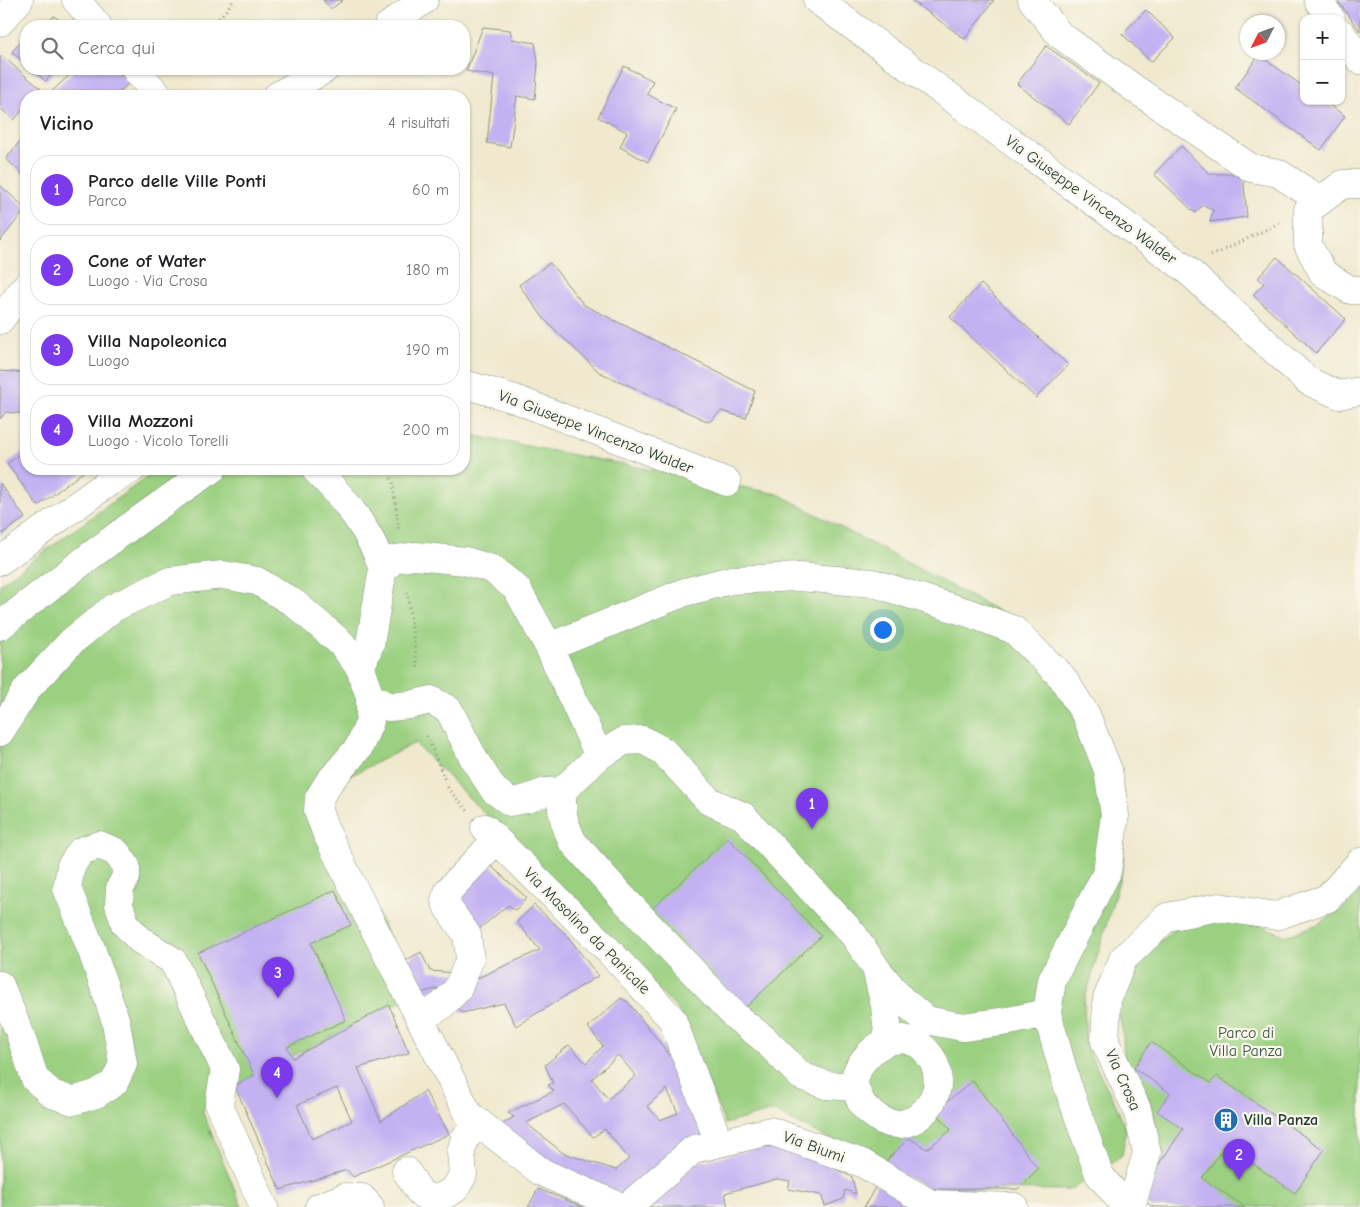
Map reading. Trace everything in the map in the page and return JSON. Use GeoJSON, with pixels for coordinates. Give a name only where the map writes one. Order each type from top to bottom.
{"type":"FeatureCollection","features":[{"type":"Feature","properties":{"kind":"street"},"geometry":{"type":"LineString","coordinates":[[0,22],[19,0]]}},
{"type":"Feature","properties":{"kind":"street"},"geometry":{"type":"LineString","coordinates":[[76,0],[93,20]]}},
{"type":"Feature","properties":{"kind":"street"},"geometry":{"type":"LineString","coordinates":[[396,20],[424,0]]}},
{"type":"Feature","properties":{"kind":"street","name":"Via Giuseppe Vincenzo Walder"},"geometry":{"type":"LineString","coordinates":[[817,0],[1186,269],[1308,381],[1339,395],[1360,392]]}},
{"type":"Feature","properties":{"kind":"street"},"geometry":{"type":"LineString","coordinates":[[1032,0],[1060,35],[1251,168],[1278,173],[1314,205]]}},
{"type":"Feature","properties":{"kind":"street"},"geometry":{"type":"LineString","coordinates":[[1318,0],[1328,15]]}},
{"type":"Feature","properties":{"kind":"street"},"geometry":{"type":"LineString","coordinates":[[1345,39],[1360,60]]}},
{"type":"Feature","properties":{"kind":"street"},"geometry":{"type":"LineString","coordinates":[[140,75],[152,90]]}},
{"type":"Feature","properties":{"kind":"street"},"geometry":{"type":"LineString","coordinates":[[288,90],[314,75]]}},
{"type":"Feature","properties":{"kind":"street"},"geometry":{"type":"LineString","coordinates":[[1360,184],[1343,184],[1314,205],[1308,245],[1323,272],[1350,290],[1360,290]]}},
{"type":"Feature","properties":{"kind":"street"},"geometry":{"type":"LineString","coordinates":[[0,320],[20,294]]}},
{"type":"Feature","properties":{"kind":"street","name":"Via Giuseppe Vincenzo Walder"},"geometry":{"type":"LineString","coordinates":[[470,386],[515,399],[727,482]]}},
{"type":"Feature","properties":{"kind":"street"},"geometry":{"type":"LineString","coordinates":[[0,561],[108,482],[121,475]]}},
{"type":"Feature","properties":{"kind":"street"},"geometry":{"type":"LineString","coordinates":[[0,626],[68,572],[203,475]]}},
{"type":"Feature","properties":{"kind":"street"},"geometry":{"type":"LineString","coordinates":[[321,475],[339,494],[364,526],[377,550],[383,569],[370,644],[360,668]]}},
{"type":"Feature","properties":{"kind":"street"},"geometry":{"type":"LineString","coordinates":[[383,569],[394,560],[416,556],[465,561],[492,569],[517,589],[549,647],[599,756]]}},
{"type":"Feature","properties":{"kind":"street"},"geometry":{"type":"LineString","coordinates":[[0,732],[27,689],[71,642],[113,608],[170,581],[223,575],[257,580],[294,603],[342,644],[360,668],[370,697],[370,721],[359,747],[329,782],[319,798],[318,811],[330,840],[468,1115],[541,1172],[621,1207]]}},
{"type":"Feature","properties":{"kind":"street"},"geometry":{"type":"LineString","coordinates":[[549,647],[685,592],[731,580],[799,577],[873,583],[969,613],[1014,630],[1062,677],[1086,715],[1108,770],[1115,815],[1107,872],[1052,980],[1047,1013],[1067,1084],[1099,1174],[1126,1207]]}},
{"type":"Feature","properties":{"kind":"street"},"geometry":{"type":"LineString","coordinates":[[370,697],[389,707],[431,700],[449,710],[475,761],[494,790],[510,802],[528,799],[546,792],[562,791],[599,756],[624,741],[643,740],[663,751],[709,801],[743,816],[853,934],[876,968],[901,999],[926,1020],[963,1027],[1047,1013]]}},
{"type":"Feature","properties":{"kind":"street"},"geometry":{"type":"LineString","coordinates":[[562,791],[562,810],[572,841],[736,1017],[763,1038],[801,1076],[826,1085],[855,1087]]}},
{"type":"Feature","properties":{"kind":"street"},"geometry":{"type":"LineString","coordinates":[[420,1019],[441,1006],[457,990],[470,959],[467,935],[448,908],[445,900],[449,890],[491,834]]}},
{"type":"Feature","properties":{"kind":"street","name":"Via Masolino da Panicale"},"geometry":{"type":"LineString","coordinates":[[491,834],[608,950],[672,1019],[719,1143]]}},
{"type":"Feature","properties":{"kind":"street"},"geometry":{"type":"LineString","coordinates":[[0,985],[19,1031],[35,1079],[52,1094],[73,1101],[96,1094],[114,1083],[123,1064],[116,1022],[92,951],[67,888],[71,866],[81,851],[99,845],[116,852],[126,866],[126,877],[120,888],[119,904],[125,924],[140,940],[173,961],[225,1069],[219,1105],[264,1207]]}},
{"type":"Feature","properties":{"kind":"street","name":"Via Crosa"},"geometry":{"type":"LineString","coordinates":[[1131,1207],[1147,1153],[1137,1109],[1106,1042],[1107,999],[1123,959],[1167,917],[1219,908],[1276,916],[1328,898],[1360,862]]}},
{"type":"Feature","properties":{"kind":"street"},"geometry":{"type":"LineString","coordinates":[[876,968],[885,1006],[889,1041]]}},
{"type":"Feature","properties":{"kind":"street"},"geometry":{"type":"LineString","coordinates":[[904,1039],[920,1045],[933,1060],[938,1076],[937,1092],[927,1109],[914,1120],[899,1125],[880,1120],[863,1106],[855,1087],[856,1072],[863,1061],[875,1049],[889,1041],[904,1039]]}},
{"type":"Feature","properties":{"kind":"street"},"geometry":{"type":"LineString","coordinates":[[406,1172],[421,1194],[436,1200],[455,1189],[463,1176],[461,1152],[464,1138],[486,1129]]}},
{"type":"Feature","properties":{"kind":"street","name":"Via Biumi"},"geometry":{"type":"LineString","coordinates":[[627,1207],[694,1149],[770,1131],[862,1164],[931,1204],[1014,1207]]}},
{"type":"Feature","properties":{"kind":"street"},"geometry":{"type":"LineString","coordinates":[[319,1207],[345,1197],[362,1198],[370,1207]]}},
{"type":"Feature","properties":{"kind":"path"},"geometry":{"type":"LineString","coordinates":[[218,20],[234,0]]}},
{"type":"Feature","properties":{"kind":"path"},"geometry":{"type":"LineString","coordinates":[[1186,269],[1314,205]]}},
{"type":"Feature","properties":{"kind":"path"},"geometry":{"type":"LineString","coordinates":[[390,475],[393,483],[400,538]]}},
{"type":"Feature","properties":{"kind":"path"},"geometry":{"type":"LineString","coordinates":[[406,586],[418,670]]}},
{"type":"Feature","properties":{"kind":"path"},"geometry":{"type":"LineString","coordinates":[[427,736],[449,790],[491,834]]}},
{"type":"Feature","properties":{"kind":"green space"},"geometry":{"type":"Polygon","coordinates":[[[470,435],[778,494],[1013,619],[1124,792],[1123,867],[1084,1002],[1086,1047],[1116,1105],[1126,1131],[1122,1155],[1099,1174],[1069,1190],[933,1189],[772,1111],[725,1124],[679,1011],[415,743],[318,792],[417,994],[254,1075],[235,1086],[202,1111],[242,1207],[0,1207],[0,584],[150,475],[470,475],[470,435]]]}},
{"type":"Feature","properties":{"kind":"green space","name":"Parco di Villa Panza"},"geometry":{"type":"Polygon","coordinates":[[[1360,889],[1360,1207],[1153,1207],[1137,1196],[1157,1156],[1157,1130],[1148,1098],[1124,1061],[1123,1033],[1116,1001],[1126,972],[1173,930],[1219,907],[1286,936],[1318,924],[1344,908],[1360,889]]]}},
{"type":"Feature","properties":{"kind":"building"},"geometry":{"type":"Polygon","coordinates":[[[323,0],[343,0],[331,9],[323,0]]]}},
{"type":"Feature","properties":{"kind":"building"},"geometry":{"type":"Polygon","coordinates":[[[911,0],[994,0],[965,39],[911,0]]]}},
{"type":"Feature","properties":{"kind":"building"},"geometry":{"type":"Polygon","coordinates":[[[1337,0],[1360,0],[1360,31],[1337,0]]]}},
{"type":"Feature","properties":{"kind":"building"},"geometry":{"type":"Polygon","coordinates":[[[1146,10],[1175,38],[1151,62],[1122,34],[1146,10]]]}},
{"type":"Feature","properties":{"kind":"building"},"geometry":{"type":"Polygon","coordinates":[[[54,16],[59,20],[50,20],[54,16]]]}},
{"type":"Feature","properties":{"kind":"building"},"geometry":{"type":"Polygon","coordinates":[[[483,27],[510,30],[512,39],[535,43],[538,62],[535,99],[517,96],[510,147],[487,143],[494,76],[470,72],[470,61],[483,27]]]}},
{"type":"Feature","properties":{"kind":"building"},"geometry":{"type":"Polygon","coordinates":[[[20,42],[20,59],[12,52],[20,42]]]}},
{"type":"Feature","properties":{"kind":"building"},"geometry":{"type":"Polygon","coordinates":[[[1046,46],[1099,83],[1069,124],[1017,84],[1046,46]]]}},
{"type":"Feature","properties":{"kind":"building"},"geometry":{"type":"Polygon","coordinates":[[[2,56],[20,71],[20,75],[24,75],[41,89],[20,90],[20,113],[14,120],[0,108],[0,58],[2,56]]]}},
{"type":"Feature","properties":{"kind":"building"},"geometry":{"type":"Polygon","coordinates":[[[1255,60],[1266,60],[1300,84],[1300,105],[1330,105],[1345,116],[1321,150],[1235,88],[1255,60]]]}},
{"type":"Feature","properties":{"kind":"building"},"geometry":{"type":"Polygon","coordinates":[[[624,66],[653,81],[647,94],[676,109],[648,162],[620,147],[627,132],[598,117],[624,66]]]}},
{"type":"Feature","properties":{"kind":"building"},"geometry":{"type":"Polygon","coordinates":[[[38,75],[52,75],[46,81],[38,75]]]}},
{"type":"Feature","properties":{"kind":"building"},"geometry":{"type":"Polygon","coordinates":[[[70,75],[121,75],[129,83],[121,90],[53,90],[70,75]]]}},
{"type":"Feature","properties":{"kind":"building"},"geometry":{"type":"Polygon","coordinates":[[[20,141],[20,172],[6,159],[20,141]]]}},
{"type":"Feature","properties":{"kind":"building"},"geometry":{"type":"Polygon","coordinates":[[[1181,146],[1210,174],[1243,174],[1247,217],[1210,222],[1213,210],[1203,205],[1195,213],[1154,174],[1181,146]]]}},
{"type":"Feature","properties":{"kind":"building"},"geometry":{"type":"Polygon","coordinates":[[[0,185],[20,203],[20,216],[0,241],[0,185]]]}},
{"type":"Feature","properties":{"kind":"building"},"geometry":{"type":"Polygon","coordinates":[[[1277,257],[1346,319],[1316,353],[1253,295],[1264,283],[1258,278],[1277,257]]]}},
{"type":"Feature","properties":{"kind":"building"},"geometry":{"type":"Polygon","coordinates":[[[550,263],[584,305],[755,391],[746,418],[721,411],[709,422],[599,372],[545,320],[519,285],[550,263]]]}},
{"type":"Feature","properties":{"kind":"building"},"geometry":{"type":"Polygon","coordinates":[[[981,284],[1068,365],[1036,398],[950,317],[981,284]]]}},
{"type":"Feature","properties":{"kind":"building"},"geometry":{"type":"Polygon","coordinates":[[[0,371],[20,373],[20,413],[6,412],[0,419],[0,371]]]}},
{"type":"Feature","properties":{"kind":"building"},"geometry":{"type":"Polygon","coordinates":[[[20,454],[20,475],[79,475],[38,506],[7,464],[20,454]]]}},
{"type":"Feature","properties":{"kind":"building"},"geometry":{"type":"Polygon","coordinates":[[[0,483],[25,518],[0,535],[0,483]]]}},
{"type":"Feature","properties":{"kind":"building"},"geometry":{"type":"Polygon","coordinates":[[[728,838],[821,936],[745,1008],[652,909],[728,838]]]}},
{"type":"Feature","properties":{"kind":"building"},"geometry":{"type":"Polygon","coordinates":[[[491,866],[527,898],[515,910],[508,905],[478,930],[455,899],[491,866]]]}},
{"type":"Feature","properties":{"kind":"building"},"geometry":{"type":"Polygon","coordinates":[[[335,890],[351,925],[311,943],[346,1020],[287,1047],[293,1058],[389,1005],[409,1053],[358,1068],[381,1121],[425,1091],[449,1134],[353,1177],[347,1170],[280,1190],[235,1086],[254,1075],[198,953],[335,890]],[[337,1088],[297,1105],[312,1139],[352,1121],[337,1088]]]}},
{"type":"Feature","properties":{"kind":"building"},"geometry":{"type":"Polygon","coordinates":[[[534,905],[566,934],[598,976],[516,1026],[504,1003],[462,1013],[457,1006],[473,980],[540,950],[517,922],[534,905]]]}},
{"type":"Feature","properties":{"kind":"building"},"geometry":{"type":"Polygon","coordinates":[[[421,952],[430,971],[455,973],[451,985],[417,994],[401,963],[421,952]]]}},
{"type":"Feature","properties":{"kind":"building"},"geometry":{"type":"Polygon","coordinates":[[[621,998],[628,1002],[675,1062],[707,1133],[625,1194],[562,1179],[496,1128],[514,1117],[508,1113],[554,1091],[548,1085],[553,1083],[545,1065],[569,1045],[586,1063],[603,1046],[588,1027],[621,998]],[[618,1055],[592,1079],[608,1099],[636,1076],[618,1055]],[[667,1089],[647,1106],[660,1120],[678,1113],[667,1089]],[[564,1104],[526,1123],[563,1153],[616,1170],[629,1159],[605,1129],[593,1137],[564,1104]]]}},
{"type":"Feature","properties":{"kind":"building","name":"Villa Panza"},"geometry":{"type":"Polygon","coordinates":[[[1151,1042],[1211,1083],[1217,1076],[1324,1150],[1295,1193],[1226,1145],[1202,1178],[1245,1207],[1153,1207],[1137,1196],[1183,1129],[1157,1111],[1170,1093],[1134,1068],[1151,1042]]]}},
{"type":"Feature","properties":{"kind":"building"},"geometry":{"type":"Polygon","coordinates":[[[973,1081],[1038,1169],[1018,1189],[933,1189],[882,1165],[909,1138],[927,1149],[951,1130],[935,1111],[973,1081]]]}},
{"type":"Feature","properties":{"kind":"building"},"geometry":{"type":"Polygon","coordinates":[[[768,1146],[791,1147],[852,1177],[856,1194],[845,1190],[843,1199],[825,1206],[821,1195],[788,1189],[790,1181],[777,1179],[725,1193],[728,1207],[640,1207],[695,1163],[768,1146]]]}},
{"type":"Feature","properties":{"kind":"building"},"geometry":{"type":"Polygon","coordinates":[[[877,1184],[915,1207],[864,1207],[877,1184]]]}},
{"type":"Feature","properties":{"kind":"building"},"geometry":{"type":"Polygon","coordinates":[[[538,1189],[584,1207],[528,1207],[538,1189]]]}},
{"type":"Feature","properties":{"kind":"place","name":"Parco delle Ville Ponti"},"geometry":{"type":"Point","coordinates":[812,829]}},
{"type":"Feature","properties":{"kind":"place","name":"Villa Napoleonica"},"geometry":{"type":"Point","coordinates":[278,998]}},
{"type":"Feature","properties":{"kind":"place","name":"Villa Mozzoni"},"geometry":{"type":"Point","coordinates":[277,1098]}},
{"type":"Feature","properties":{"kind":"place","name":"Villa Panza"},"geometry":{"type":"Point","coordinates":[1226,1120]}},
{"type":"Feature","properties":{"kind":"place","name":"Cone of Water"},"geometry":{"type":"Point","coordinates":[1239,1180]}}]}
